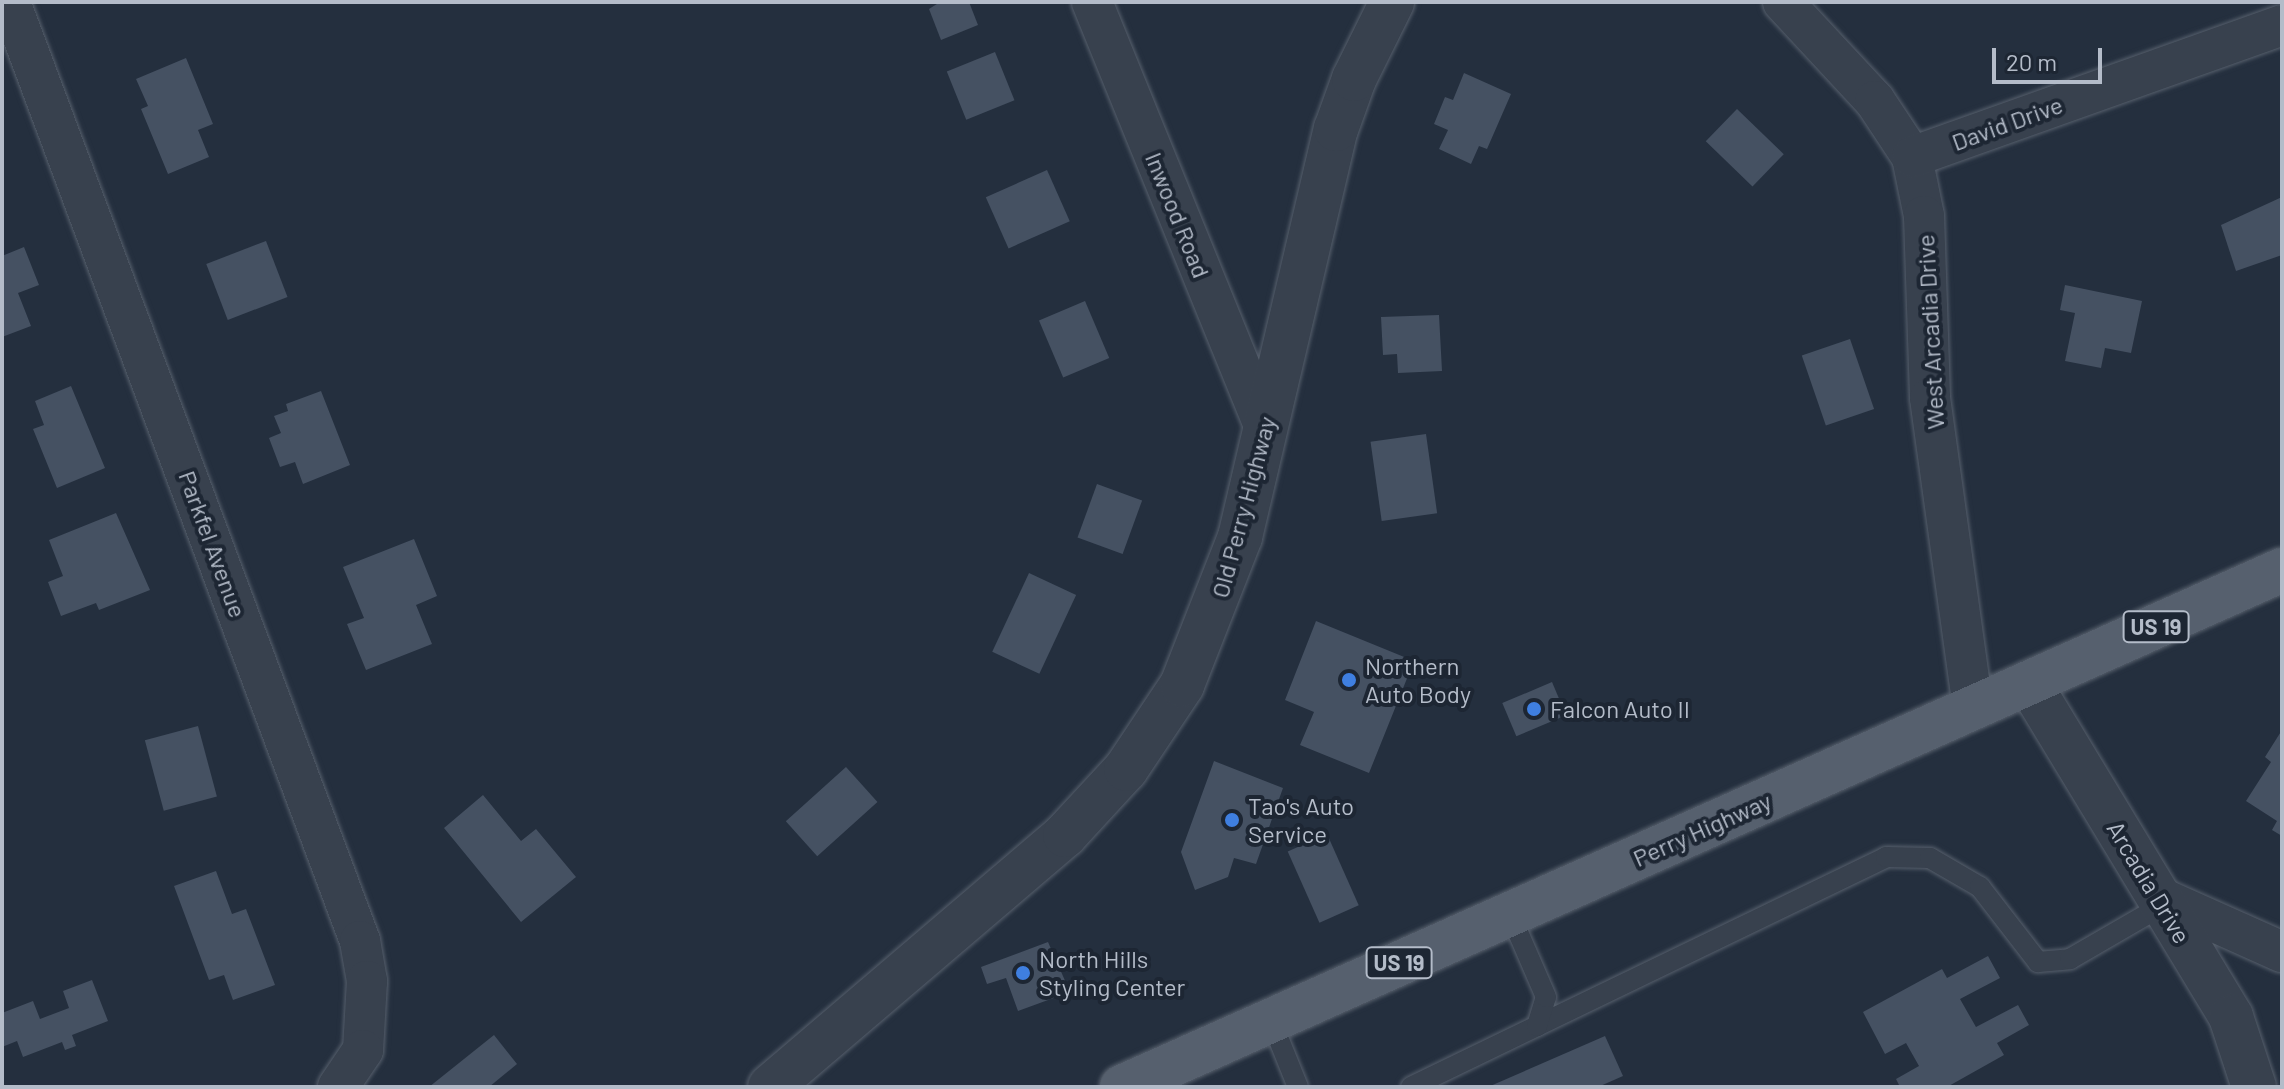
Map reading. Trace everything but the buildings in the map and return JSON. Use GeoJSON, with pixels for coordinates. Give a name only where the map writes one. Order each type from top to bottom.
{"type":"FeatureCollection","features":[{"type":"Feature","properties":{"kind":"main road","name":"Perry Highway"},"geometry":{"type":"LineString","coordinates":[[1122,1087],[2282,570]]}},
{"type":"Feature","properties":{"kind":"street","name":"Parkfel Avenue"},"geometry":{"type":"LineString","coordinates":[[10,2],[360,941],[367,981],[363,1050],[338,1087]]}},
{"type":"Feature","properties":{"kind":"street","name":"Inwood Road"},"geometry":{"type":"LineString","coordinates":[[1092,2],[1265,427]]}},
{"type":"Feature","properties":{"kind":"street","name":"Old Perry Highway"},"geometry":{"type":"LineString","coordinates":[[770,1087],[1003,892],[1126,769],[1182,685],[1204,639],[1240,537],[1336,129],[1354,79],[1392,2]]}},
{"type":"Feature","properties":{"kind":"street","name":"West Arcadia Drive"},"geometry":{"type":"LineString","coordinates":[[1783,2],[1875,101],[1912,157],[1924,216],[1930,398],[1973,708]]}},
{"type":"Feature","properties":{"kind":"street","name":"David Drive"},"geometry":{"type":"LineString","coordinates":[[1912,157],[2282,25]]}},
{"type":"Feature","properties":{"kind":"street","name":"Arcadia Drive"},"geometry":{"type":"LineString","coordinates":[[2029,683],[2231,1017],[2254,1087]]}},
{"type":"Feature","properties":{"kind":"street"},"geometry":{"type":"LineString","coordinates":[[2161,901],[2282,952]]}},
{"type":"Feature","properties":{"kind":"lane"},"geometry":{"type":"LineString","coordinates":[[1411,1087],[1886,857],[1930,858],[1980,887],[2038,962],[2070,959],[2161,901]]}},
{"type":"Feature","properties":{"kind":"lane"},"geometry":{"type":"LineString","coordinates":[[1510,914],[1546,997],[1537,1026]]}},
{"type":"Feature","properties":{"kind":"lane"},"geometry":{"type":"LineString","coordinates":[[1271,1020],[1298,1087]]}},
{"type":"Feature","properties":{"kind":"place","name":"Northern Auto Body"},"geometry":{"type":"Point","coordinates":[1349,680]}},
{"type":"Feature","properties":{"kind":"place","name":"Falcon Auto II"},"geometry":{"type":"Point","coordinates":[1534,709]}},
{"type":"Feature","properties":{"kind":"place","name":"Tao's Auto Service"},"geometry":{"type":"Point","coordinates":[1232,820]}},
{"type":"Feature","properties":{"kind":"place","name":"North Hills Styling Center"},"geometry":{"type":"Point","coordinates":[1023,973]}}]}
